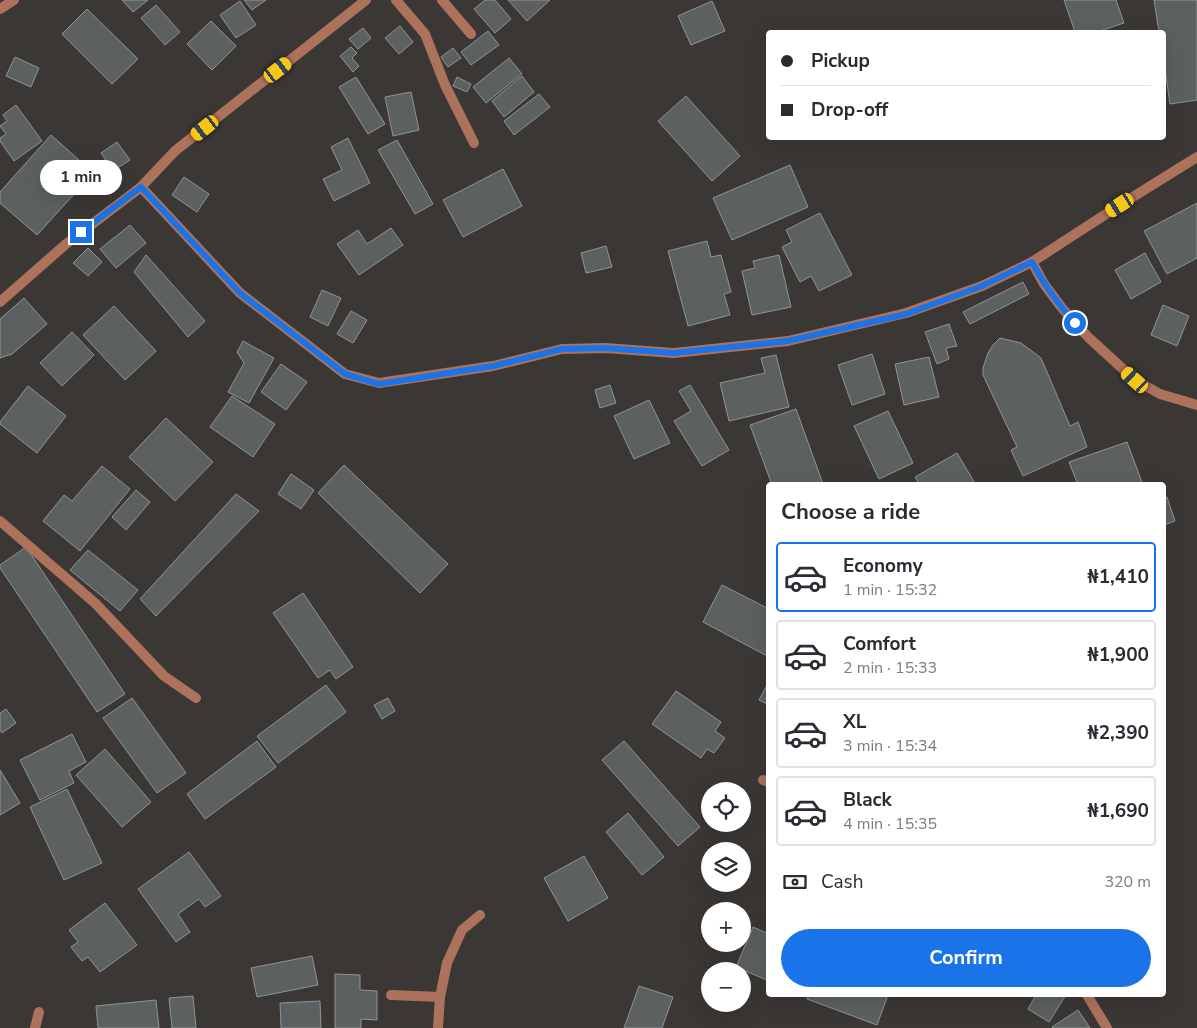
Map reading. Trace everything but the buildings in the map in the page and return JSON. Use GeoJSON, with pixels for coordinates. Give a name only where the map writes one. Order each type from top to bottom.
{"type":"FeatureCollection","features":[{"type":"Feature","properties":{"kind":"street"},"geometry":{"type":"LineString","coordinates":[[0,9],[1,0]]}},
{"type":"Feature","properties":{"kind":"street"},"geometry":{"type":"LineString","coordinates":[[0,9],[14,0]]}},
{"type":"Feature","properties":{"kind":"street"},"geometry":{"type":"LineString","coordinates":[[0,302],[66,244],[141,187],[175,151],[366,0]]}},
{"type":"Feature","properties":{"kind":"street"},"geometry":{"type":"LineString","coordinates":[[396,0],[425,34],[445,85],[474,143]]}},
{"type":"Feature","properties":{"kind":"street"},"geometry":{"type":"LineString","coordinates":[[442,0],[471,34]]}},
{"type":"Feature","properties":{"kind":"street"},"geometry":{"type":"LineString","coordinates":[[141,187],[240,293],[345,374],[379,384],[493,366],[562,349],[605,348],[674,353],[788,341],[906,314],[982,286],[1032,262],[1197,158]]}},
{"type":"Feature","properties":{"kind":"street"},"geometry":{"type":"LineString","coordinates":[[1032,262],[1044,284],[1062,308],[1088,337],[1135,380],[1160,394],[1197,405]]}},
{"type":"Feature","properties":{"kind":"street"},"geometry":{"type":"LineString","coordinates":[[0,521],[95,603],[164,676],[196,698]]}},
{"type":"Feature","properties":{"kind":"street"},"geometry":{"type":"LineString","coordinates":[[438,1028],[440,997],[448,963],[462,930],[480,915]]}},
{"type":"Feature","properties":{"kind":"street"},"geometry":{"type":"LineString","coordinates":[[391,995],[440,997]]}},
{"type":"Feature","properties":{"kind":"street"},"geometry":{"type":"LineString","coordinates":[[1088,997],[1107,1028]]}},
{"type":"Feature","properties":{"kind":"street"},"geometry":{"type":"LineString","coordinates":[[34,1028],[39,1012]]}},
{"type":"Feature","properties":{"kind":"route"},"geometry":{"type":"LineString","coordinates":[[81,232],[141,187],[240,293],[345,374],[379,384],[493,366],[562,349],[605,348],[674,353],[788,341],[906,314],[982,286],[1032,262],[1044,284],[1075,323]]}}]}
